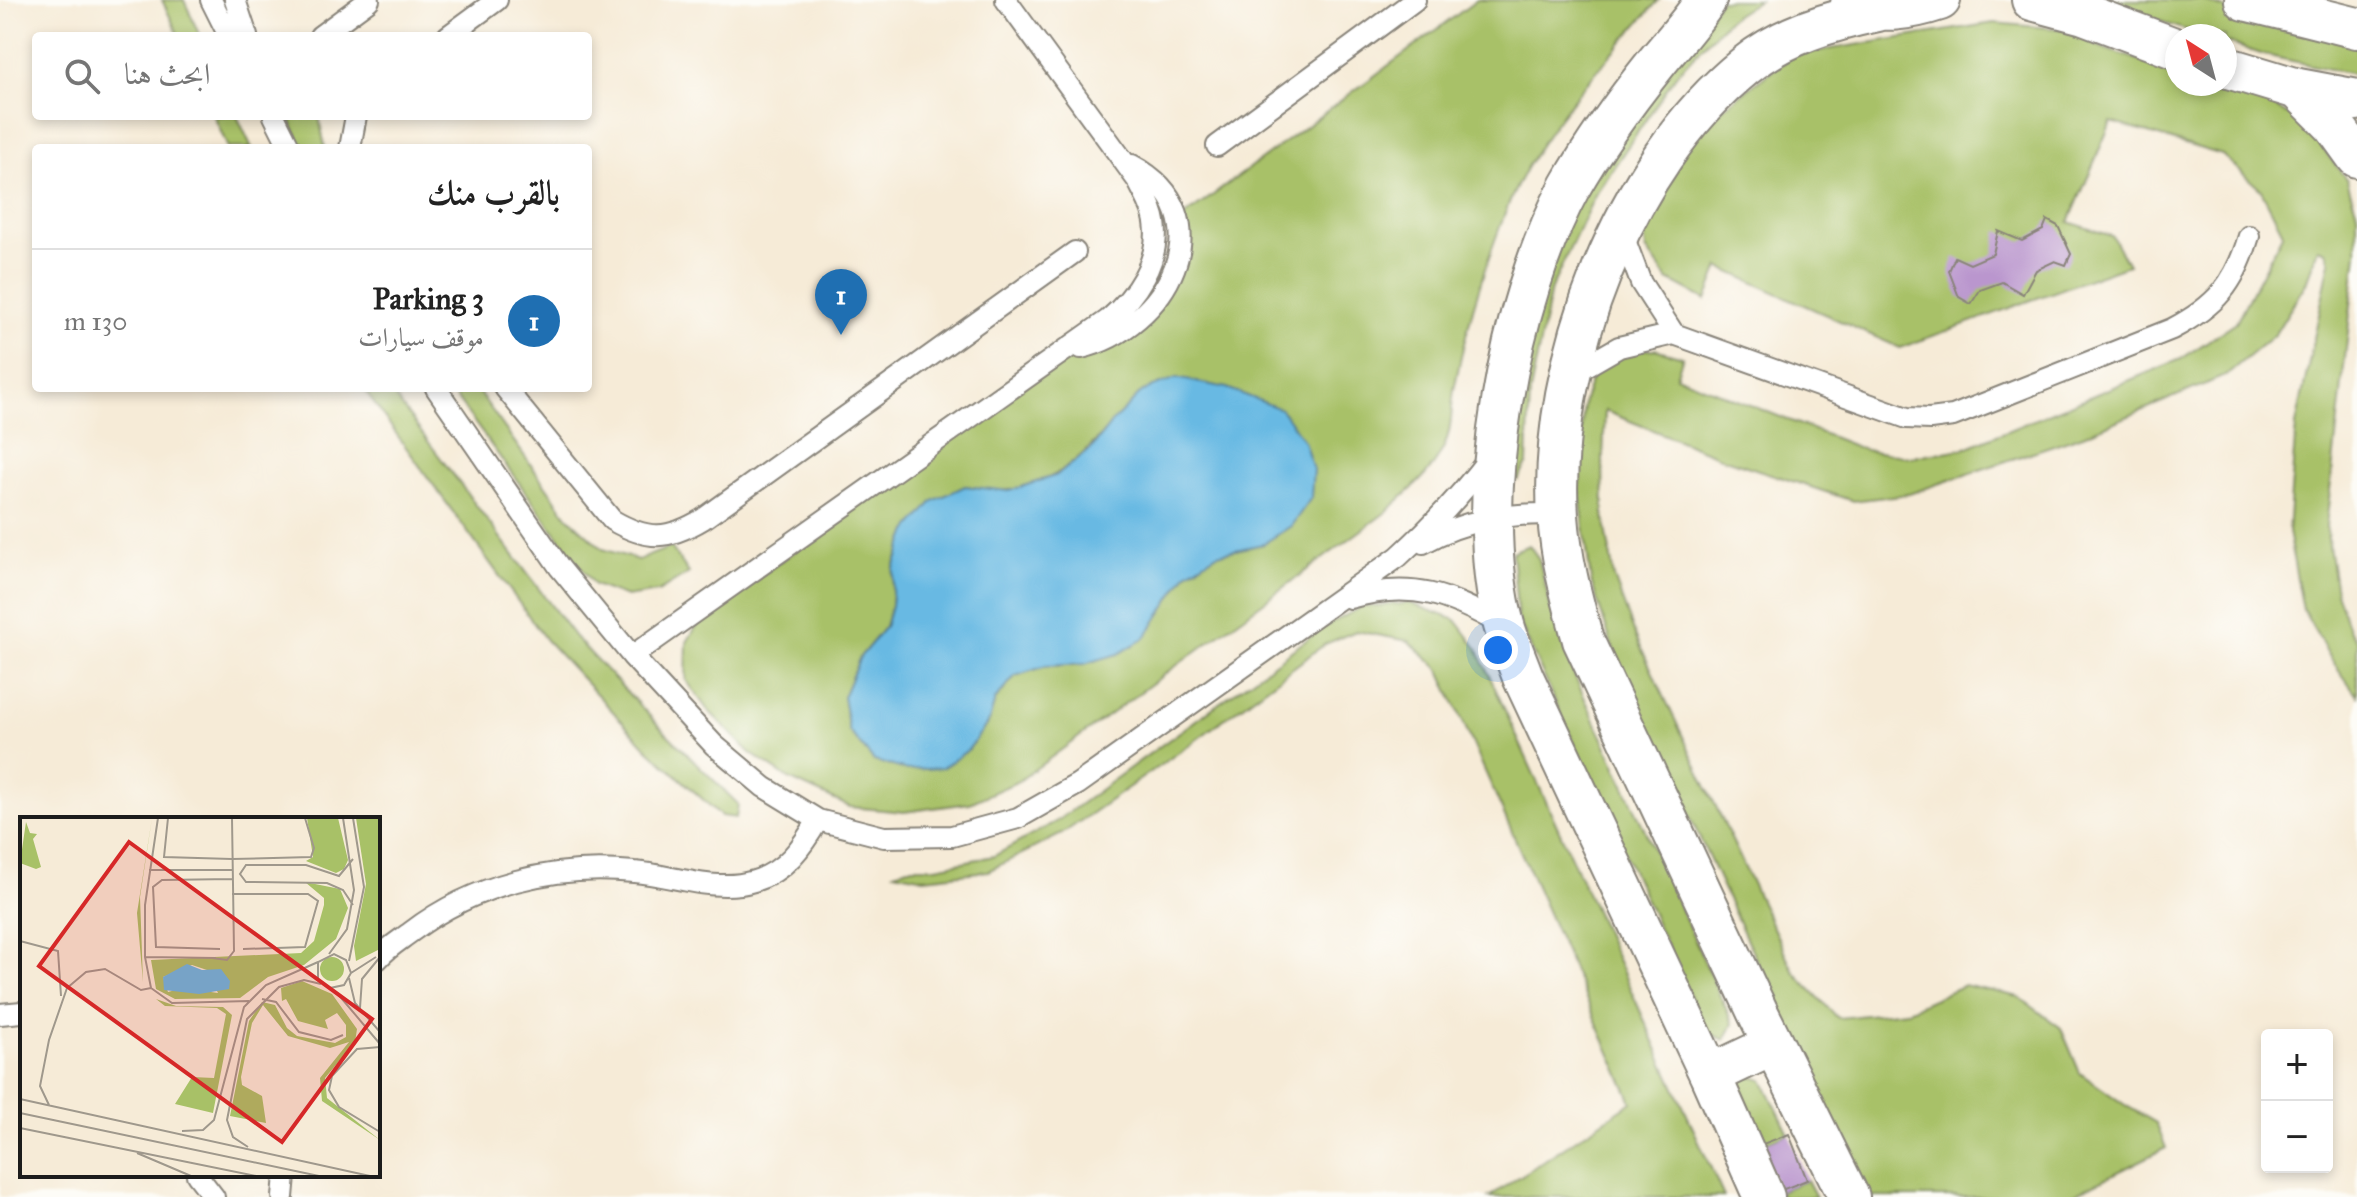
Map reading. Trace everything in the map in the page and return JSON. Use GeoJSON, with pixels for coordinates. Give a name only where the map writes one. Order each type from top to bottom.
{"type":"FeatureCollection","features":[{"type":"Feature","properties":{"kind":"street"},"geometry":{"type":"LineString","coordinates":[[1706,0],[1617,112],[1569,188],[1533,271],[1509,358],[1497,447],[1493,516],[1495,573],[1504,626],[1546,728],[1710,1075],[1764,1197]]}},
{"type":"Feature","properties":{"kind":"street"},"geometry":{"type":"LineString","coordinates":[[1840,0],[1878,11]]}},
{"type":"Feature","properties":{"kind":"street"},"geometry":{"type":"LineString","coordinates":[[1849,1197],[1773,1045],[1583,640],[1566,578],[1558,514],[1560,444],[1569,376],[1590,300],[1620,228],[1661,159],[1711,96],[1747,64],[1787,39],[1820,25],[1878,11],[1915,8],[1940,0]]}},
{"type":"Feature","properties":{"kind":"street"},"geometry":{"type":"LineString","coordinates":[[2032,0],[2084,14],[2165,44]]}},
{"type":"Feature","properties":{"kind":"street"},"geometry":{"type":"LineString","coordinates":[[2245,0],[2357,28]]}},
{"type":"Feature","properties":{"kind":"street"},"geometry":{"type":"LineString","coordinates":[[2237,71],[2298,89],[2357,100]]}},
{"type":"Feature","properties":{"kind":"street"},"geometry":{"type":"LineString","coordinates":[[2298,89],[2334,125],[2357,157]]}},
{"type":"Feature","properties":{"kind":"street"},"geometry":{"type":"LineString","coordinates":[[1710,1075],[1773,1045]]}},
{"type":"Feature","properties":{"kind":"lane"},"geometry":{"type":"LineString","coordinates":[[211,0],[227,32]]}},
{"type":"Feature","properties":{"kind":"lane"},"geometry":{"type":"LineString","coordinates":[[235,0],[246,32]]}},
{"type":"Feature","properties":{"kind":"lane"},"geometry":{"type":"LineString","coordinates":[[325,32],[369,0]]}},
{"type":"Feature","properties":{"kind":"lane"},"geometry":{"type":"LineString","coordinates":[[453,32],[497,0]]}},
{"type":"Feature","properties":{"kind":"lane"},"geometry":{"type":"LineString","coordinates":[[632,656],[1062,352],[1091,345],[1119,333],[1143,315],[1163,292],[1178,266],[1181,245],[1173,204],[1162,187],[1146,173],[1123,161],[1006,0]]}},
{"type":"Feature","properties":{"kind":"lane"},"geometry":{"type":"LineString","coordinates":[[1217,146],[1415,0]]}},
{"type":"Feature","properties":{"kind":"lane"},"geometry":{"type":"LineString","coordinates":[[276,120],[288,144]]}},
{"type":"Feature","properties":{"kind":"lane"},"geometry":{"type":"LineString","coordinates":[[350,144],[354,120]]}},
{"type":"Feature","properties":{"kind":"lane"},"geometry":{"type":"LineString","coordinates":[[1620,228],[1641,283],[1674,334]]}},
{"type":"Feature","properties":{"kind":"lane"},"geometry":{"type":"LineString","coordinates":[[1569,376],[1619,347],[1674,334],[1907,418],[1953,416],[2195,318],[2231,283],[2242,261],[2249,236]]}},
{"type":"Feature","properties":{"kind":"lane"},"geometry":{"type":"LineString","coordinates":[[508,392],[612,520],[634,533],[658,536],[682,531],[1075,252]]}},
{"type":"Feature","properties":{"kind":"lane"},"geometry":{"type":"LineString","coordinates":[[439,392],[560,568],[632,656],[714,745],[764,787],[818,820],[884,837],[952,836],[1018,818],[1078,784],[1398,557],[1435,524],[1468,487],[1497,447]]}},
{"type":"Feature","properties":{"kind":"lane"},"geometry":{"type":"LineString","coordinates":[[1398,557],[1460,526],[1493,516],[1558,514]]}},
{"type":"Feature","properties":{"kind":"lane"},"geometry":{"type":"LineString","coordinates":[[1334,603],[1377,590],[1422,591],[1465,603],[1504,626]]}},
{"type":"Feature","properties":{"kind":"lane"},"geometry":{"type":"LineString","coordinates":[[380,957],[437,912],[499,884],[565,871],[633,871],[728,886],[756,881],[782,867],[803,847],[818,820]]}},
{"type":"Feature","properties":{"kind":"lane"},"geometry":{"type":"LineString","coordinates":[[0,1014],[20,1012]]}},
{"type":"Feature","properties":{"kind":"lane"},"geometry":{"type":"LineString","coordinates":[[199,1177],[214,1197]]}},
{"type":"Feature","properties":{"kind":"lane"},"geometry":{"type":"LineString","coordinates":[[283,1197],[285,1177]]}},
{"type":"Feature","properties":{"kind":"green space"},"geometry":{"type":"Polygon","coordinates":[[[162,0],[184,0],[198,32],[177,32],[162,0]]]}},
{"type":"Feature","properties":{"kind":"green space"},"geometry":{"type":"Polygon","coordinates":[[[1477,0],[1659,0],[1572,101],[1533,156],[1517,185],[1489,257],[1470,321],[1455,385],[1447,439],[1429,470],[1385,513],[1019,781],[970,803],[904,812],[850,807],[789,779],[750,753],[707,709],[686,680],[687,642],[701,619],[1168,281],[1182,218],[1477,0]],[[1143,391],[1099,438],[1069,466],[1051,477],[1010,490],[965,486],[908,531],[894,567],[891,606],[885,627],[860,657],[843,697],[849,731],[942,767],[968,750],[989,721],[995,700],[1015,676],[1046,666],[1084,664],[1145,637],[1187,573],[1217,554],[1263,544],[1143,391]]]}},
{"type":"Feature","properties":{"kind":"green space"},"geometry":{"type":"Polygon","coordinates":[[[1720,0],[1759,0],[1728,20],[1679,71],[1595,195],[1551,289],[1530,392],[1527,464],[1518,480],[1503,474],[1546,228],[1720,0]]]}},
{"type":"Feature","properties":{"kind":"green space"},"geometry":{"type":"Polygon","coordinates":[[[2112,0],[2201,0],[2251,19],[2357,45],[2357,75],[2264,55],[2237,46],[2237,24],[2168,24],[2112,0]]]}},
{"type":"Feature","properties":{"kind":"green space"},"geometry":{"type":"Polygon","coordinates":[[[1994,23],[2062,29],[2105,49],[2165,68],[2165,96],[2237,96],[2237,92],[2269,102],[2309,130],[2347,180],[2357,213],[2357,252],[2326,526],[2336,592],[2350,631],[2357,641],[2357,695],[2331,659],[2303,610],[2288,532],[2296,425],[2330,261],[2326,251],[2318,248],[2306,283],[2275,334],[2225,376],[2083,435],[1909,494],[1853,501],[1725,459],[1605,411],[1604,515],[1614,578],[1636,637],[1794,972],[1838,1018],[1906,1011],[1964,985],[2019,997],[2061,1028],[2080,1073],[2156,1123],[2166,1148],[2068,1197],[1866,1197],[1615,655],[1591,581],[1578,480],[1584,400],[1596,367],[1619,350],[1655,349],[1683,357],[1676,376],[1865,450],[1911,457],[1963,449],[2181,359],[2236,322],[2283,233],[2261,190],[2222,155],[2111,122],[2069,222],[2112,236],[2128,265],[1900,348],[1719,267],[1706,300],[1668,280],[1646,249],[1641,216],[1699,126],[1793,55],[1994,23]]]}},
{"type":"Feature","properties":{"kind":"green space"},"geometry":{"type":"Polygon","coordinates":[[[216,120],[239,120],[250,144],[226,144],[216,120]]]}},
{"type":"Feature","properties":{"kind":"green space"},"geometry":{"type":"Polygon","coordinates":[[[291,120],[320,120],[324,144],[300,144],[291,120]]]}},
{"type":"Feature","properties":{"kind":"green space"},"geometry":{"type":"Polygon","coordinates":[[[366,392],[391,392],[575,637],[738,804],[736,818],[721,816],[648,749],[546,640],[366,392]]]}},
{"type":"Feature","properties":{"kind":"green space"},"geometry":{"type":"Polygon","coordinates":[[[452,392],[479,392],[568,517],[603,549],[638,560],[671,547],[689,573],[658,592],[626,597],[594,585],[452,392]]]}},
{"type":"Feature","properties":{"kind":"green space"},"geometry":{"type":"Polygon","coordinates":[[[1529,545],[1539,559],[1570,666],[1733,1024],[1725,1040],[1706,1032],[1518,620],[1512,552],[1529,545]]]}},
{"type":"Feature","properties":{"kind":"green space"},"geometry":{"type":"Polygon","coordinates":[[[1410,603],[1456,620],[1477,648],[1724,1197],[1489,1197],[1632,1102],[1440,670],[1409,641],[1356,631],[1325,644],[1062,834],[988,871],[924,878],[895,872],[908,867],[936,867],[994,856],[1057,821],[1324,627],[1361,607],[1410,603]]]}},
{"type":"Feature","properties":{"kind":"green space"},"geometry":{"type":"Polygon","coordinates":[[[1749,1076],[1763,1080],[1789,1134],[1760,1145],[1735,1093],[1740,1081],[1749,1076]]]}},
{"type":"Feature","properties":{"kind":"green space"},"geometry":{"type":"Polygon","coordinates":[[[1807,1180],[1816,1197],[1781,1197],[1779,1191],[1807,1180]]]}},
{"type":"Feature","properties":{"kind":"water"},"geometry":{"type":"Polygon","coordinates":[[[1176,378],[1227,388],[1281,409],[1304,441],[1313,469],[1311,498],[1291,526],[1263,544],[1217,554],[1187,573],[1145,638],[1118,654],[1084,664],[1046,666],[1015,676],[995,700],[989,721],[968,750],[942,768],[907,770],[874,761],[849,731],[843,697],[860,657],[885,627],[891,606],[894,568],[908,531],[933,501],[965,486],[1009,491],[1057,475],[1091,449],[1143,391],[1176,378]]]}},
{"type":"Feature","properties":{"kind":"building"},"geometry":{"type":"Polygon","coordinates":[[[2047,220],[2058,226],[2071,254],[2066,265],[2055,261],[2036,270],[2023,294],[2002,282],[1980,290],[1971,304],[1959,297],[1949,271],[1955,257],[1970,264],[1993,254],[1998,231],[2022,241],[2043,230],[2047,220]]]}},
{"type":"Feature","properties":{"kind":"building"},"geometry":{"type":"Polygon","coordinates":[[[1789,1134],[1807,1180],[1779,1191],[1760,1145],[1789,1134]]]}},
{"type":"Feature","properties":{"kind":"place","name":"Parking 3"},"geometry":{"type":"Point","coordinates":[841,335]}}]}
